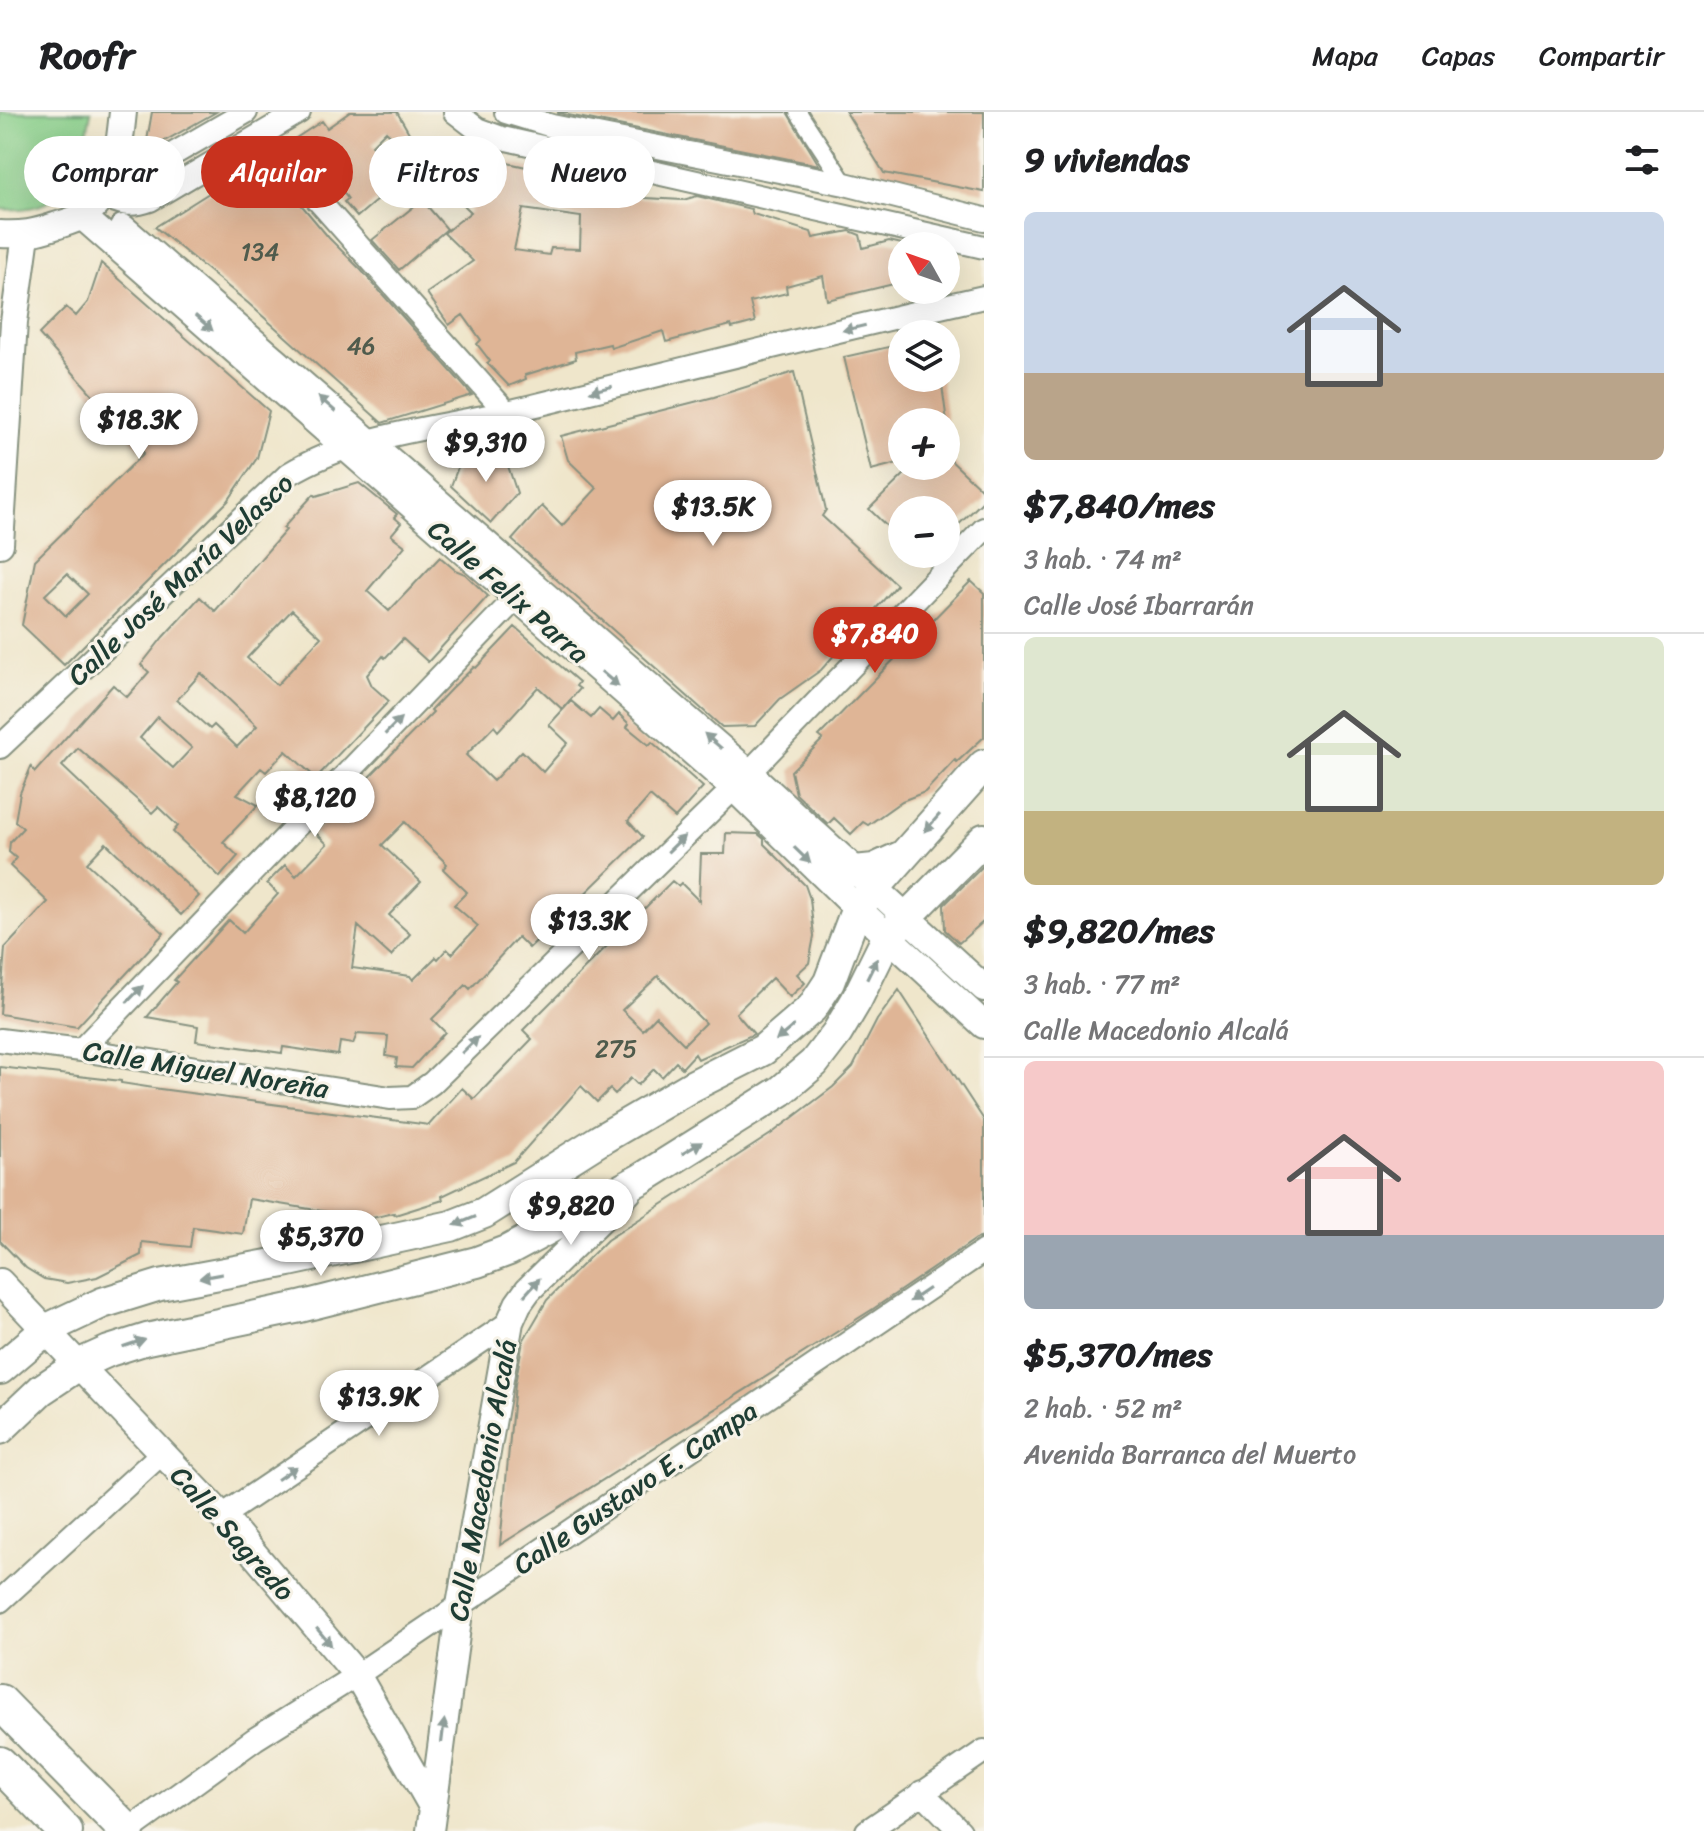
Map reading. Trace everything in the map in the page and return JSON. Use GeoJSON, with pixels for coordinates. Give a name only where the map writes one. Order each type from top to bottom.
{"type":"FeatureCollection","features":[{"type":"Feature","properties":{"kind":"main road"},"geometry":{"type":"LineString","coordinates":[[0,1369],[47,1329],[102,1303],[160,1285],[451,1226],[484,1213],[598,1141],[763,1050],[812,1008],[829,982],[862,889],[908,852],[984,765]]}},
{"type":"Feature","properties":{"kind":"main road"},"geometry":{"type":"LineString","coordinates":[[0,1429],[41,1390],[80,1364],[147,1339],[300,1307],[477,1262],[509,1250],[641,1179],[770,1099],[814,1063],[850,1012],[896,926],[984,839]]}},
{"type":"Feature","properties":{"kind":"main road"},"geometry":{"type":"LineString","coordinates":[[289,1261],[300,1307]]}},
{"type":"Feature","properties":{"kind":"main road"},"geometry":{"type":"LineString","coordinates":[[0,1702],[127,1831]]}},
{"type":"Feature","properties":{"kind":"main road"},"geometry":{"type":"LineString","coordinates":[[0,1764],[65,1831]]}},
{"type":"Feature","properties":{"kind":"street"},"geometry":{"type":"LineString","coordinates":[[120,136],[123,112]]}},
{"type":"Feature","properties":{"kind":"street"},"geometry":{"type":"LineString","coordinates":[[185,147],[246,112]]}},
{"type":"Feature","properties":{"kind":"street"},"geometry":{"type":"LineString","coordinates":[[185,179],[299,112]]}},
{"type":"Feature","properties":{"kind":"street"},"geometry":{"type":"LineString","coordinates":[[455,112],[477,129],[502,138],[984,247]]}},
{"type":"Feature","properties":{"kind":"street"},"geometry":{"type":"LineString","coordinates":[[506,112],[552,126],[845,184],[984,219]]}},
{"type":"Feature","properties":{"kind":"street"},"geometry":{"type":"LineString","coordinates":[[798,112],[845,184],[847,215]]}},
{"type":"Feature","properties":{"kind":"street"},"geometry":{"type":"LineString","coordinates":[[260,135],[506,412]]}},
{"type":"Feature","properties":{"kind":"street"},"geometry":{"type":"LineString","coordinates":[[0,544],[14,322],[13,235],[87,208]]}},
{"type":"Feature","properties":{"kind":"street","name":"Calle Felix Parra"},"geometry":{"type":"LineString","coordinates":[[95,208],[357,444],[862,889]]}},
{"type":"Feature","properties":{"kind":"street","name":"Calle José María Velasco"},"geometry":{"type":"LineString","coordinates":[[0,747],[289,474],[314,458],[357,444],[506,412],[982,297]]}},
{"type":"Feature","properties":{"kind":"street","name":"Calle Felix Parra"},"geometry":{"type":"LineString","coordinates":[[357,444],[517,597],[741,781],[862,889]]}},
{"type":"Feature","properties":{"kind":"street"},"geometry":{"type":"LineString","coordinates":[[741,781],[984,529]]}},
{"type":"Feature","properties":{"kind":"street"},"geometry":{"type":"LineString","coordinates":[[81,1050],[517,597]]}},
{"type":"Feature","properties":{"kind":"street","name":"Calle Miguel Noreña"},"geometry":{"type":"LineString","coordinates":[[0,1040],[390,1098],[412,1097],[432,1083],[741,781]]}},
{"type":"Feature","properties":{"kind":"street"},"geometry":{"type":"LineString","coordinates":[[862,889],[984,1025]]}},
{"type":"Feature","properties":{"kind":"street"},"geometry":{"type":"LineString","coordinates":[[896,926],[984,988]]}},
{"type":"Feature","properties":{"kind":"street","name":"Calle Macedonio Alcalá"},"geometry":{"type":"LineString","coordinates":[[432,1820],[460,1605],[510,1322],[528,1290],[641,1179]]}},
{"type":"Feature","properties":{"kind":"street","name":"Calle Gustavo E. Campa"},"geometry":{"type":"LineString","coordinates":[[127,1831],[255,1739],[357,1675],[984,1251]]}},
{"type":"Feature","properties":{"kind":"street","name":"Calle Sagredo"},"geometry":{"type":"LineString","coordinates":[[0,1282],[222,1516],[357,1675],[432,1820]]}},
{"type":"Feature","properties":{"kind":"street"},"geometry":{"type":"LineString","coordinates":[[222,1516],[510,1322]]}},
{"type":"Feature","properties":{"kind":"street"},"geometry":{"type":"LineString","coordinates":[[0,1601],[162,1453]]}},
{"type":"Feature","properties":{"kind":"street"},"geometry":{"type":"LineString","coordinates":[[867,1831],[984,1751]]}},
{"type":"Feature","properties":{"kind":"street"},"geometry":{"type":"LineString","coordinates":[[922,1792],[960,1831]]}},
{"type":"Feature","properties":{"kind":"green space"},"geometry":{"type":"Polygon","coordinates":[[[0,112],[91,112],[86,136],[24,136],[24,208],[29,208],[0,209],[0,112]]]}},
{"type":"Feature","properties":{"kind":"building"},"geometry":{"type":"Polygon","coordinates":[[[152,112],[216,112],[173,136],[148,136],[152,112]]]}},
{"type":"Feature","properties":{"kind":"building"},"geometry":{"type":"Polygon","coordinates":[[[350,112],[397,112],[411,136],[391,136],[386,131],[381,136],[369,136],[369,207],[357,217],[349,208],[353,208],[353,136],[299,136],[322,121],[327,128],[350,112]]]}},
{"type":"Feature","properties":{"kind":"building"},"geometry":{"type":"Polygon","coordinates":[[[787,112],[819,165],[558,113],[787,112]]]}},
{"type":"Feature","properties":{"kind":"building"},"geometry":{"type":"Polygon","coordinates":[[[846,112],[984,112],[984,192],[884,173],[846,112]]]}},
{"type":"Feature","properties":{"kind":"building"},"geometry":{"type":"Polygon","coordinates":[[[507,163],[523,166],[523,208],[655,208],[655,199],[683,200],[697,196],[751,209],[753,214],[811,232],[813,238],[850,231],[860,235],[863,248],[888,241],[888,285],[827,300],[823,276],[786,286],[787,293],[750,302],[755,322],[666,342],[663,331],[611,348],[610,344],[575,352],[576,359],[525,375],[526,379],[509,386],[487,363],[490,361],[477,344],[481,340],[463,315],[449,325],[427,293],[473,261],[444,233],[471,212],[467,208],[507,208],[507,163]],[[523,209],[514,250],[549,255],[551,248],[580,249],[581,217],[523,209]]]}},
{"type":"Feature","properties":{"kind":"building"},"geometry":{"type":"Polygon","coordinates":[[[201,198],[201,208],[304,208],[472,395],[382,423],[248,303],[155,227],[201,198]]]}},
{"type":"Feature","properties":{"kind":"building"},"geometry":{"type":"Polygon","coordinates":[[[412,208],[429,208],[447,229],[399,270],[372,240],[412,208]]]}},
{"type":"Feature","properties":{"kind":"building"},"geometry":{"type":"Polygon","coordinates":[[[101,263],[269,411],[257,458],[228,501],[64,665],[22,625],[35,560],[144,453],[39,334],[66,307],[76,316],[88,302],[101,263]],[[67,574],[45,595],[66,616],[88,594],[67,574]]]}},
{"type":"Feature","properties":{"kind":"building"},"geometry":{"type":"Polygon","coordinates":[[[888,347],[888,392],[943,392],[945,408],[888,408],[888,466],[871,470],[844,357],[888,347]]]}},
{"type":"Feature","properties":{"kind":"building"},"geometry":{"type":"Polygon","coordinates":[[[794,372],[826,510],[822,516],[897,585],[821,670],[780,699],[755,726],[722,727],[512,540],[542,506],[562,526],[597,488],[568,460],[561,436],[714,397],[794,372]]]}},
{"type":"Feature","properties":{"kind":"building"},"geometry":{"type":"Polygon","coordinates":[[[503,451],[517,493],[491,523],[451,486],[458,467],[467,460],[503,451]]]}},
{"type":"Feature","properties":{"kind":"building"},"geometry":{"type":"Polygon","coordinates":[[[960,469],[984,492],[984,500],[960,523],[960,496],[888,496],[888,527],[869,509],[899,480],[960,480],[960,469]]]}},
{"type":"Feature","properties":{"kind":"building"},"geometry":{"type":"Polygon","coordinates":[[[359,483],[397,514],[394,517],[401,523],[391,535],[405,546],[367,591],[389,611],[440,557],[465,574],[488,596],[428,662],[403,639],[385,658],[383,656],[367,675],[372,686],[389,701],[316,778],[286,751],[266,772],[261,768],[237,794],[258,805],[223,842],[238,856],[220,877],[173,832],[178,826],[158,807],[152,813],[78,748],[62,766],[199,896],[181,915],[106,843],[87,863],[164,933],[77,1027],[0,1014],[5,948],[48,902],[10,866],[16,858],[9,852],[10,842],[23,828],[15,821],[20,793],[31,767],[35,772],[113,685],[127,697],[149,672],[141,665],[200,597],[215,611],[286,530],[283,528],[314,494],[316,496],[359,483]],[[292,610],[247,658],[277,685],[321,637],[292,610]],[[201,673],[177,700],[210,729],[214,725],[237,747],[257,726],[201,673]],[[158,717],[140,738],[173,768],[192,748],[158,717]]]}},
{"type":"Feature","properties":{"kind":"building"},"geometry":{"type":"Polygon","coordinates":[[[971,581],[984,593],[984,737],[957,762],[955,760],[925,792],[902,801],[868,825],[863,822],[851,834],[834,818],[828,824],[796,794],[791,771],[823,739],[819,736],[971,581]]]}},
{"type":"Feature","properties":{"kind":"building"},"geometry":{"type":"Polygon","coordinates":[[[515,627],[579,682],[576,686],[580,689],[562,709],[538,687],[498,731],[494,726],[466,755],[493,781],[522,751],[543,772],[568,743],[549,725],[571,701],[591,718],[599,709],[613,721],[619,714],[629,724],[627,727],[649,745],[652,742],[703,787],[675,818],[650,796],[628,821],[643,837],[529,948],[518,937],[470,989],[466,985],[432,1019],[445,1032],[412,1068],[396,1067],[397,1058],[386,1056],[388,1036],[357,1034],[353,1044],[340,1042],[338,1055],[283,1047],[282,1053],[196,1041],[198,1026],[147,1017],[177,982],[174,980],[229,920],[243,933],[278,894],[267,883],[285,865],[296,876],[327,844],[315,832],[433,712],[431,710],[452,688],[515,627]],[[405,822],[382,845],[421,882],[389,915],[410,934],[391,956],[358,926],[352,968],[410,976],[413,980],[447,949],[452,954],[478,926],[454,905],[467,892],[443,869],[447,864],[405,822]]]}},
{"type":"Feature","properties":{"kind":"building"},"geometry":{"type":"Polygon","coordinates":[[[726,833],[758,834],[805,885],[810,899],[814,936],[809,963],[797,974],[805,983],[790,997],[772,978],[736,1013],[754,1034],[698,1059],[695,1054],[682,1068],[676,1062],[662,1077],[654,1069],[638,1085],[631,1078],[615,1094],[610,1089],[597,1102],[581,1086],[514,1162],[442,1196],[443,1200],[395,1215],[359,1221],[359,1217],[249,1199],[243,1234],[193,1227],[190,1247],[142,1242],[141,1255],[97,1277],[67,1283],[44,1279],[26,1268],[0,1241],[0,1067],[429,1125],[462,1088],[474,1099],[532,1039],[523,1030],[672,881],[678,886],[681,883],[699,901],[701,854],[725,854],[726,833]],[[658,976],[622,1010],[643,1030],[656,1016],[684,1044],[705,1023],[658,976]]]}},
{"type":"Feature","properties":{"kind":"building"},"geometry":{"type":"Polygon","coordinates":[[[984,865],[984,921],[959,943],[945,930],[944,905],[984,865]]]}},
{"type":"Feature","properties":{"kind":"building"},"geometry":{"type":"Polygon","coordinates":[[[899,990],[984,1120],[984,1237],[976,1239],[873,1309],[500,1545],[515,1384],[523,1341],[547,1300],[607,1240],[771,1134],[833,1087],[853,1067],[877,1020],[899,990]]]}}]}
